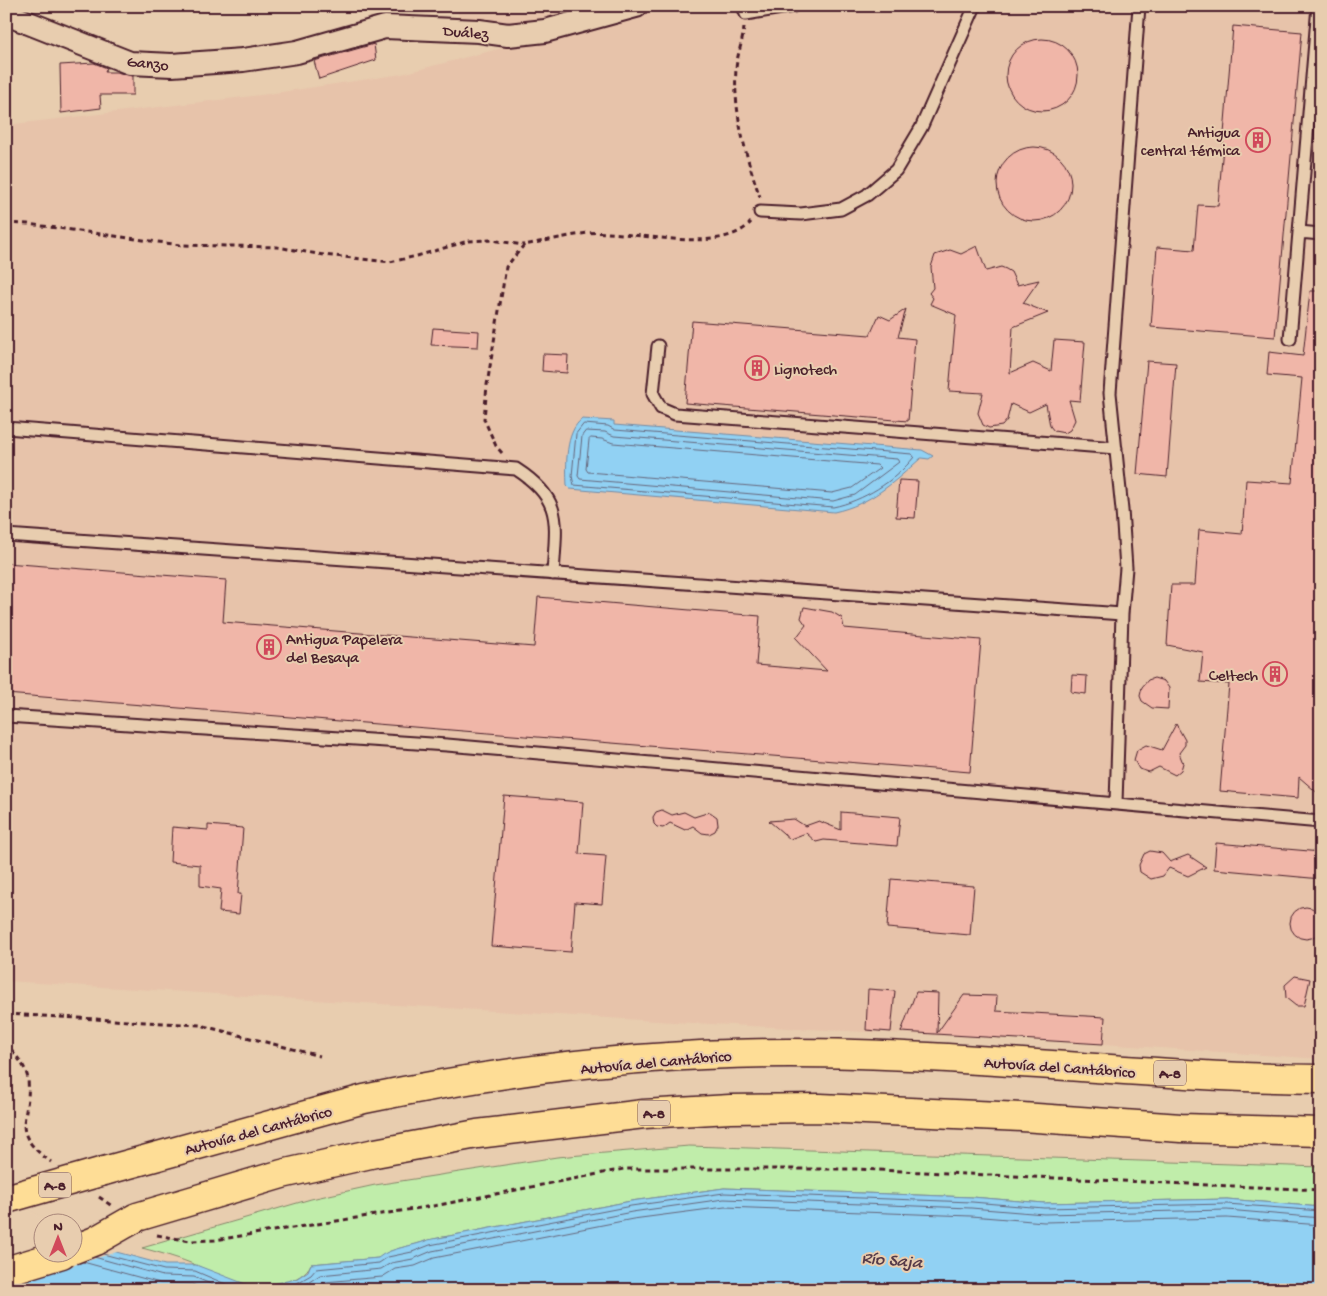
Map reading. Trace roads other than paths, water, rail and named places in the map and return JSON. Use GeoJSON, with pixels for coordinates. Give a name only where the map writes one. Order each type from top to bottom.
{"type":"FeatureCollection","features":[{"type":"Feature","properties":{"kind":"highway","name":"Autovía del Cantábrico"},"geometry":{"type":"LineString","coordinates":[[6,1199],[98,1182],[364,1100],[405,1091],[512,1074],[669,1058],[758,1053],[829,1054],[973,1060],[1226,1076],[1321,1079]]}},
{"type":"Feature","properties":{"kind":"highway","name":"A-8"},"geometry":{"type":"LineString","coordinates":[[82,1232],[135,1220],[282,1174],[402,1148],[531,1126],[644,1114],[730,1109],[820,1108],[970,1114],[1181,1128],[1321,1132]]}},
{"type":"Feature","properties":{"kind":"highway"},"geometry":{"type":"LineString","coordinates":[[1181,1128],[1321,1142]]}},
{"type":"Feature","properties":{"kind":"highway"},"geometry":{"type":"LineString","coordinates":[[6,1188],[57,1176],[98,1182]]}},
{"type":"Feature","properties":{"kind":"highway"},"geometry":{"type":"LineString","coordinates":[[82,1246],[135,1220]]}},
{"type":"Feature","properties":{"kind":"highway"},"geometry":{"type":"LineString","coordinates":[[6,1253],[32,1246]]}},
{"type":"Feature","properties":{"kind":"highway"},"geometry":{"type":"LineString","coordinates":[[6,1271],[32,1263]]}},
{"type":"Feature","properties":{"kind":"street","name":"Duález"},"geometry":{"type":"LineString","coordinates":[[297,52],[385,27],[480,31],[508,35],[545,31],[636,6]]}},
{"type":"Feature","properties":{"kind":"street","name":"Ganzo"},"geometry":{"type":"LineString","coordinates":[[6,14],[130,63],[172,65],[243,60],[297,52]]}},
{"type":"Feature","properties":{"kind":"lane"},"geometry":{"type":"LineString","coordinates":[[744,10],[794,6]]}},
{"type":"Feature","properties":{"kind":"lane"},"geometry":{"type":"LineString","coordinates":[[760,212],[801,214],[841,209],[867,195],[896,170],[921,128],[976,6]]}},
{"type":"Feature","properties":{"kind":"lane"},"geometry":{"type":"LineString","coordinates":[[1116,803],[1122,614],[1126,568],[1110,393],[1139,6]]}},
{"type":"Feature","properties":{"kind":"lane"},"geometry":{"type":"LineString","coordinates":[[1290,339],[1318,6]]}},
{"type":"Feature","properties":{"kind":"lane"},"geometry":{"type":"LineString","coordinates":[[1299,232],[1321,234]]}},
{"type":"Feature","properties":{"kind":"lane"},"geometry":{"type":"LineString","coordinates":[[658,346],[653,394],[661,408],[676,414],[1116,448]]}},
{"type":"Feature","properties":{"kind":"lane"},"geometry":{"type":"LineString","coordinates":[[6,428],[516,469],[535,481],[552,502],[556,526],[553,574]]}},
{"type":"Feature","properties":{"kind":"lane"},"geometry":{"type":"LineString","coordinates":[[6,535],[1122,614]]}},
{"type":"Feature","properties":{"kind":"lane"},"geometry":{"type":"LineString","coordinates":[[6,716],[457,746],[1321,822]]}},
{"type":"Feature","properties":{"kind":"water"},"geometry":{"type":"Polygon","coordinates":[[[582,419],[614,421],[614,425],[922,450],[933,456],[929,459],[921,458],[891,484],[870,498],[859,504],[834,512],[570,489],[567,486],[568,450],[572,432],[582,419]]]}},
{"type":"Feature","properties":{"kind":"water","name":"Río Saja"},"geometry":{"type":"Polygon","coordinates":[[[724,1188],[972,1197],[1044,1203],[1227,1199],[1321,1207],[1321,1290],[6,1290],[6,1202],[32,1218],[32,1264],[82,1264],[82,1251],[105,1249],[165,1265],[196,1265],[248,1285],[273,1284],[296,1279],[308,1271],[311,1264],[378,1258],[395,1249],[428,1240],[631,1201],[724,1188]]]}},
{"type":"Feature","properties":{"kind":"place","name":"Antigua central térmica"},"geometry":{"type":"Point","coordinates":[1258,140]}},
{"type":"Feature","properties":{"kind":"place","name":"Lignotech"},"geometry":{"type":"Point","coordinates":[757,368]}},
{"type":"Feature","properties":{"kind":"place","name":"Antigua Papelera del Besaya"},"geometry":{"type":"Point","coordinates":[269,647]}},
{"type":"Feature","properties":{"kind":"place","name":"Celtech"},"geometry":{"type":"Point","coordinates":[1275,674]}}]}
